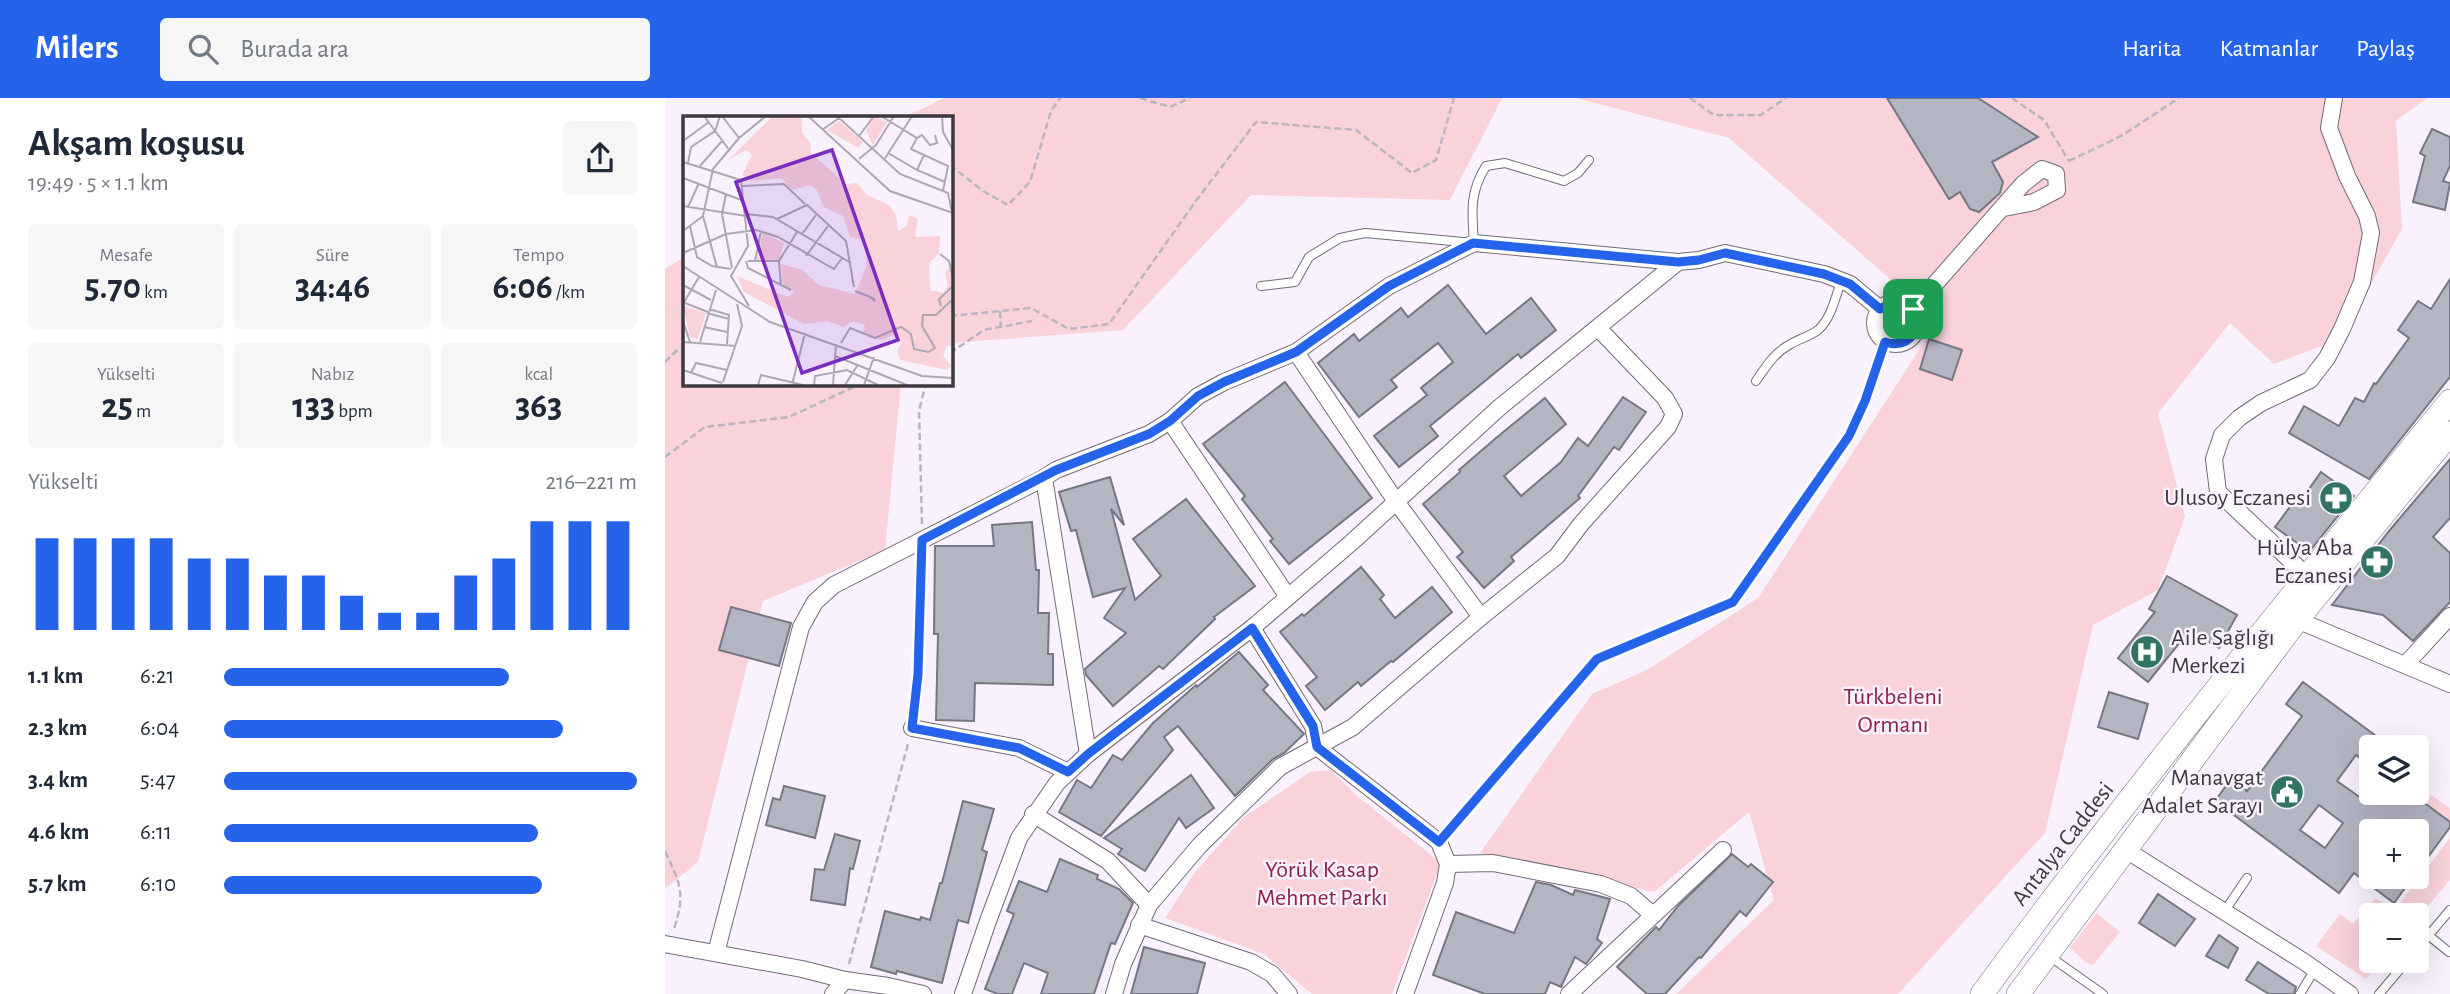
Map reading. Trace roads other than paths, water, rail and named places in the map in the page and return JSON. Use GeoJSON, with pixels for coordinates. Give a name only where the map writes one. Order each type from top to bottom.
{"type":"FeatureCollection","features":[{"type":"Feature","properties":{"kind":"main road","name":"Antalya Caddesi"},"geometry":{"type":"LineString","coordinates":[[1982,994],[2037,919],[2307,576],[2450,401]]}},
{"type":"Feature","properties":{"kind":"main road"},"geometry":{"type":"LineString","coordinates":[[2018,994],[2297,620],[2450,433]]}},
{"type":"Feature","properties":{"kind":"street"},"geometry":{"type":"LineString","coordinates":[[2307,576],[2218,492],[2214,459],[2222,435],[2239,418],[2261,403],[2309,380],[2327,358],[2362,282],[2371,233],[2367,216],[2347,176],[2329,128],[2334,98]]}},
{"type":"Feature","properties":{"kind":"street"},"geometry":{"type":"LineString","coordinates":[[1913,309],[2004,208],[2022,184],[2042,169],[2056,174],[2057,190],[2034,202],[2004,208]]}},
{"type":"Feature","properties":{"kind":"street"},"geometry":{"type":"LineString","coordinates":[[716,953],[798,640],[807,614],[815,602],[834,585],[1056,470],[1149,434],[1170,421],[1198,396],[1224,382],[1296,352],[1389,286],[1473,243],[1678,262],[1725,253],[1824,274],[1850,284],[1880,309]]}},
{"type":"Feature","properties":{"kind":"street"},"geometry":{"type":"LineString","coordinates":[[963,994],[1019,838],[1033,814],[1057,783],[1088,754],[1252,628],[1352,542],[1500,407],[1678,262]]}},
{"type":"Feature","properties":{"kind":"street"},"geometry":{"type":"LineString","coordinates":[[1893,302],[1907,304],[1913,309],[1918,323],[1913,337],[1900,344],[1885,342],[1876,330],[1875,323],[1880,309],[1893,302]]}},
{"type":"Feature","properties":{"kind":"street"},"geometry":{"type":"LineString","coordinates":[[1114,994],[1123,964],[1149,905],[1200,845],[1241,803],[1280,767],[1353,727],[1557,556],[1581,524],[1668,427],[1674,414],[1665,398],[1598,328]]}},
{"type":"Feature","properties":{"kind":"street"},"geometry":{"type":"LineString","coordinates":[[1296,352],[1395,500],[1481,617]]}},
{"type":"Feature","properties":{"kind":"street"},"geometry":{"type":"LineString","coordinates":[[1170,421],[1288,597]]}},
{"type":"Feature","properties":{"kind":"street"},"geometry":{"type":"LineString","coordinates":[[1044,478],[1088,754]]}},
{"type":"Feature","properties":{"kind":"street"},"geometry":{"type":"LineString","coordinates":[[2405,665],[2450,616]]}},
{"type":"Feature","properties":{"kind":"street"},"geometry":{"type":"LineString","coordinates":[[2297,620],[2450,684]]}},
{"type":"Feature","properties":{"kind":"street"},"geometry":{"type":"LineString","coordinates":[[1252,628],[1313,726],[1317,747],[1439,842],[1448,864],[1445,883],[1405,994]]}},
{"type":"Feature","properties":{"kind":"street"},"geometry":{"type":"LineString","coordinates":[[912,728],[1019,748],[1068,772]]}},
{"type":"Feature","properties":{"kind":"street"},"geometry":{"type":"LineString","coordinates":[[1033,814],[1108,861],[1149,905]]}},
{"type":"Feature","properties":{"kind":"street"},"geometry":{"type":"LineString","coordinates":[[1569,994],[1723,850]]}},
{"type":"Feature","properties":{"kind":"street"},"geometry":{"type":"LineString","coordinates":[[2126,850],[2315,969],[2350,994]]}},
{"type":"Feature","properties":{"kind":"street"},"geometry":{"type":"LineString","coordinates":[[1448,864],[1493,863],[1601,884],[1631,896],[1653,915]]}},
{"type":"Feature","properties":{"kind":"street"},"geometry":{"type":"LineString","coordinates":[[1139,925],[1251,962],[1272,974],[1289,994]]}},
{"type":"Feature","properties":{"kind":"street"},"geometry":{"type":"LineString","coordinates":[[666,945],[923,994]]}},
{"type":"Feature","properties":{"kind":"street"},"geometry":{"type":"LineString","coordinates":[[833,994],[845,980]]}},
{"type":"Feature","properties":{"kind":"lane"},"geometry":{"type":"LineString","coordinates":[[1261,286],[1295,282],[1309,257],[1340,238],[1365,233],[1473,243],[1472,203],[1477,181],[1486,166],[1506,163],[1564,181],[1578,173],[1589,160]]}},
{"type":"Feature","properties":{"kind":"lane"},"geometry":{"type":"LineString","coordinates":[[1756,381],[1785,346],[1808,337],[1822,327],[1835,302],[1841,281]]}},
{"type":"Feature","properties":{"kind":"lane"},"geometry":{"type":"LineString","coordinates":[[2224,912],[2247,878]]}},
{"type":"Feature","properties":{"kind":"lane"},"geometry":{"type":"LineString","coordinates":[[2429,935],[2450,910]]}},
{"type":"Feature","properties":{"kind":"lane"},"geometry":{"type":"LineString","coordinates":[[2429,937],[2449,952]]}},
{"type":"Feature","properties":{"kind":"lane"},"geometry":{"type":"LineString","coordinates":[[2046,954],[2103,994]]}},
{"type":"Feature","properties":{"kind":"lane"},"geometry":{"type":"LineString","coordinates":[[2300,994],[2315,969]]}},
{"type":"Feature","properties":{"kind":"lane"},"geometry":{"type":"LineString","coordinates":[[2379,994],[2397,973]]}},
{"type":"Feature","properties":{"kind":"place","name":"Ulusoy Eczanesi"},"geometry":{"type":"Point","coordinates":[2336,498]}},
{"type":"Feature","properties":{"kind":"place","name":"Hülya Aba Eczanesi"},"geometry":{"type":"Point","coordinates":[2377,562]}},
{"type":"Feature","properties":{"kind":"place","name":"Aile Sağlığı Merkezi"},"geometry":{"type":"Point","coordinates":[2147,652]}},
{"type":"Feature","properties":{"kind":"place","name":"Manavgat Adalet Sarayı"},"geometry":{"type":"Point","coordinates":[2287,792]}},
{"type":"Feature","properties":{"kind":"park label","name":"Türkbeleni Ormanı"},"geometry":{"type":"Point","coordinates":[1893,711]}},
{"type":"Feature","properties":{"kind":"park label","name":"Yörük Kasap Mehmet Parkı"},"geometry":{"type":"Point","coordinates":[1322,884]}}]}
